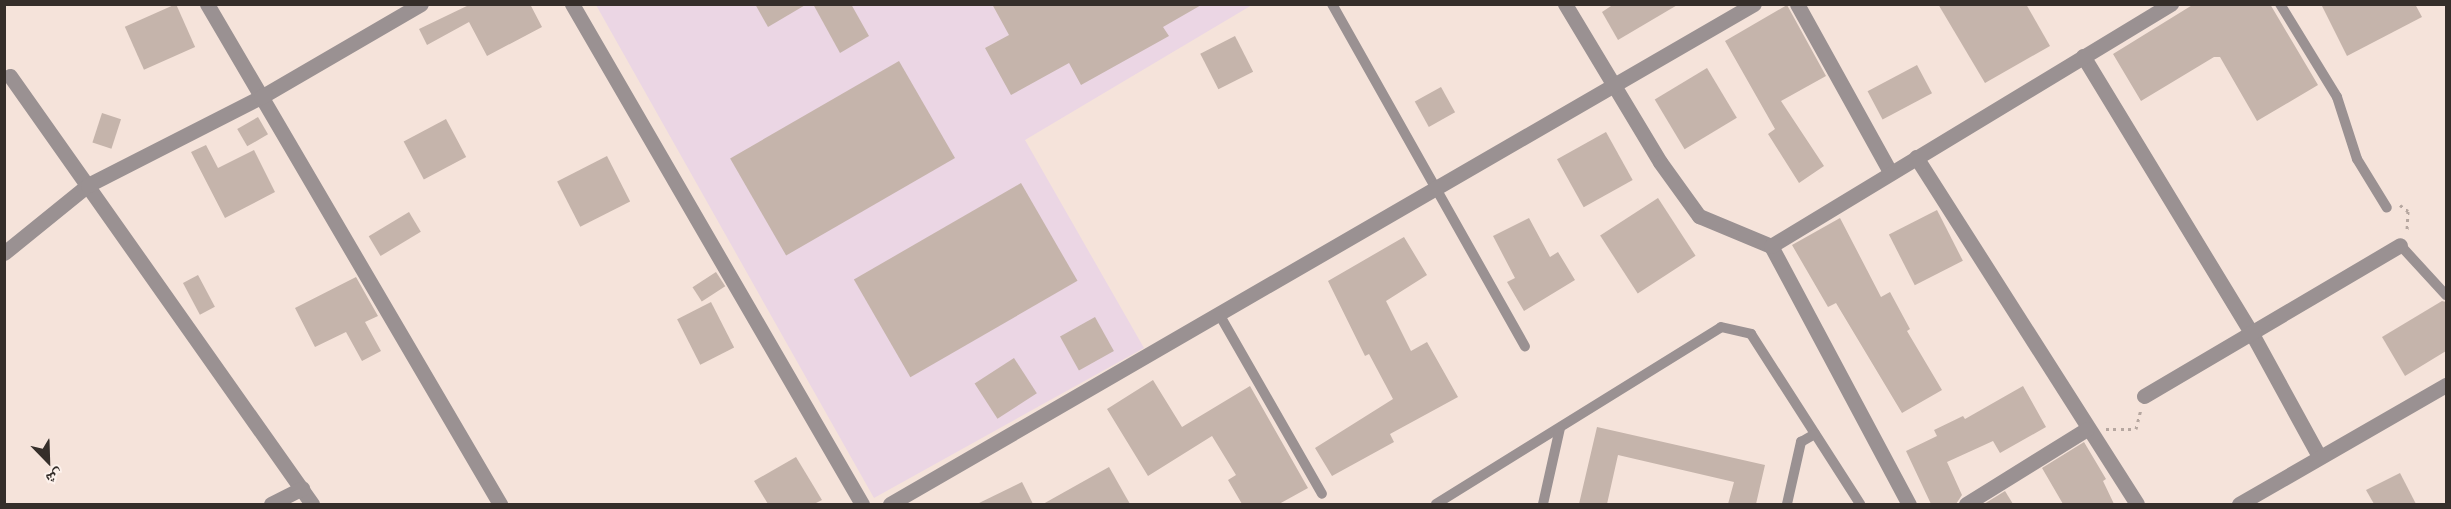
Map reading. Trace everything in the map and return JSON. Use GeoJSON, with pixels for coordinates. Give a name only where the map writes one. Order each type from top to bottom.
{"type":"FeatureCollection","features":[{"type":"Feature","properties":{"kind":"street"},"geometry":{"type":"LineString","coordinates":[[207,4],[500,504]]}},
{"type":"Feature","properties":{"kind":"street"},"geometry":{"type":"LineString","coordinates":[[4,254],[88,185],[261,97],[421,4]]}},
{"type":"Feature","properties":{"kind":"street"},"geometry":{"type":"LineString","coordinates":[[572,4],[862,504]]}},
{"type":"Feature","properties":{"kind":"street"},"geometry":{"type":"LineString","coordinates":[[1565,4],[1660,162],[1699,216],[1771,246],[1909,504]]}},
{"type":"Feature","properties":{"kind":"street"},"geometry":{"type":"LineString","coordinates":[[890,504],[1754,4]]}},
{"type":"Feature","properties":{"kind":"street"},"geometry":{"type":"LineString","coordinates":[[1797,4],[1890,172]]}},
{"type":"Feature","properties":{"kind":"street"},"geometry":{"type":"LineString","coordinates":[[1771,246],[2171,4]]}},
{"type":"Feature","properties":{"kind":"street"},"geometry":{"type":"LineString","coordinates":[[2082,56],[2252,332],[2319,456]]}},
{"type":"Feature","properties":{"kind":"street"},"geometry":{"type":"LineString","coordinates":[[9,76],[312,504]]}},
{"type":"Feature","properties":{"kind":"street"},"geometry":{"type":"LineString","coordinates":[[1916,157],[2087,429],[2137,504]]}},
{"type":"Feature","properties":{"kind":"street"},"geometry":{"type":"LineString","coordinates":[[2144,396],[2400,245]]}},
{"type":"Feature","properties":{"kind":"street"},"geometry":{"type":"LineString","coordinates":[[2239,504],[2446,385]]}},
{"type":"Feature","properties":{"kind":"street"},"geometry":{"type":"LineString","coordinates":[[1966,504],[2087,429]]}},
{"type":"Feature","properties":{"kind":"street"},"geometry":{"type":"LineString","coordinates":[[271,504],[302,488]]}},
{"type":"Feature","properties":{"kind":"lane"},"geometry":{"type":"LineString","coordinates":[[1332,4],[1526,346]]}},
{"type":"Feature","properties":{"kind":"lane"},"geometry":{"type":"LineString","coordinates":[[2280,4],[2337,97],[2357,159],[2387,208]]}},
{"type":"Feature","properties":{"kind":"lane"},"geometry":{"type":"LineString","coordinates":[[2400,245],[2446,295]]}},
{"type":"Feature","properties":{"kind":"lane"},"geometry":{"type":"LineString","coordinates":[[1219,314],[1322,494]]}},
{"type":"Feature","properties":{"kind":"lane"},"geometry":{"type":"LineString","coordinates":[[1436,504],[1721,327],[1751,334],[1860,504]]}},
{"type":"Feature","properties":{"kind":"lane"},"geometry":{"type":"LineString","coordinates":[[1543,504],[1560,428]]}},
{"type":"Feature","properties":{"kind":"lane"},"geometry":{"type":"LineString","coordinates":[[1787,504],[1801,442],[1815,434]]}},
{"type":"Feature","properties":{"kind":"path"},"geometry":{"type":"LineString","coordinates":[[2387,208],[2398,204],[2408,211],[2408,230],[2400,245]]}},
{"type":"Feature","properties":{"kind":"path"},"geometry":{"type":"LineString","coordinates":[[2087,429],[2136,429],[2144,396]]}},
{"type":"Feature","properties":{"kind":"shaded area"},"geometry":{"type":"Polygon","coordinates":[[[596,5],[1252,5],[1025,140],[1144,348],[874,498],[596,5]]]}},
{"type":"Feature","properties":{"kind":"building"},"geometry":{"type":"Polygon","coordinates":[[[176,4],[195,47],[144,70],[125,27],[176,4]]]}},
{"type":"Feature","properties":{"kind":"building"},"geometry":{"type":"Polygon","coordinates":[[[471,4],[530,4],[542,27],[487,56],[469,22],[427,45],[419,29],[471,4]]]}},
{"type":"Feature","properties":{"kind":"building"},"geometry":{"type":"Polygon","coordinates":[[[755,4],[807,4],[768,27],[755,4]]]}},
{"type":"Feature","properties":{"kind":"building"},"geometry":{"type":"Polygon","coordinates":[[[813,4],[851,4],[869,36],[840,53],[813,4]]]}},
{"type":"Feature","properties":{"kind":"building"},"geometry":{"type":"Polygon","coordinates":[[[992,4],[1203,4],[1163,27],[1169,36],[1081,85],[1069,63],[1011,95],[985,48],[1009,35],[992,4]]]}},
{"type":"Feature","properties":{"kind":"building"},"geometry":{"type":"Polygon","coordinates":[[[1614,4],[1679,4],[1618,40],[1602,12],[1614,4]]]}},
{"type":"Feature","properties":{"kind":"building"},"geometry":{"type":"Polygon","coordinates":[[[1938,4],[2026,4],[2050,46],[1985,83],[1938,4]]]}},
{"type":"Feature","properties":{"kind":"building"},"geometry":{"type":"Polygon","coordinates":[[[2194,4],[2270,4],[2318,85],[2257,121],[2220,57],[2214,57],[2141,101],[2113,54],[2194,4]]]}},
{"type":"Feature","properties":{"kind":"building"},"geometry":{"type":"Polygon","coordinates":[[[2321,4],[2415,4],[2422,17],[2347,56],[2321,4]]]}},
{"type":"Feature","properties":{"kind":"building"},"geometry":{"type":"Polygon","coordinates":[[[1787,5],[1826,76],[1781,101],[1824,166],[1799,183],[1768,134],[1775,129],[1725,41],[1787,5]]]}},
{"type":"Feature","properties":{"kind":"building"},"geometry":{"type":"Polygon","coordinates":[[[1235,36],[1253,72],[1218,89],[1200,54],[1235,36]]]}},
{"type":"Feature","properties":{"kind":"building"},"geometry":{"type":"Polygon","coordinates":[[[899,61],[955,158],[786,255],[730,158],[899,61]]]}},
{"type":"Feature","properties":{"kind":"building"},"geometry":{"type":"Polygon","coordinates":[[[1917,65],[1932,93],[1883,120],[1868,91],[1917,65]]]}},
{"type":"Feature","properties":{"kind":"building"},"geometry":{"type":"Polygon","coordinates":[[[1707,68],[1737,118],[1685,149],[1655,99],[1707,68]]]}},
{"type":"Feature","properties":{"kind":"building"},"geometry":{"type":"Polygon","coordinates":[[[1441,87],[1455,112],[1429,127],[1415,102],[1441,87]]]}},
{"type":"Feature","properties":{"kind":"building"},"geometry":{"type":"Polygon","coordinates":[[[102,113],[121,119],[111,149],[92,142],[102,113]]]}},
{"type":"Feature","properties":{"kind":"building"},"geometry":{"type":"Polygon","coordinates":[[[258,117],[268,134],[247,146],[237,129],[258,117]]]}},
{"type":"Feature","properties":{"kind":"building"},"geometry":{"type":"Polygon","coordinates":[[[446,119],[466,157],[424,180],[404,142],[446,119]]]}},
{"type":"Feature","properties":{"kind":"building"},"geometry":{"type":"Polygon","coordinates":[[[1606,132],[1633,180],[1584,207],[1557,159],[1606,132]]]}},
{"type":"Feature","properties":{"kind":"building"},"geometry":{"type":"Polygon","coordinates":[[[206,145],[218,168],[254,150],[275,192],[225,218],[191,152],[206,145]]]}},
{"type":"Feature","properties":{"kind":"building"},"geometry":{"type":"Polygon","coordinates":[[[607,156],[630,201],[580,227],[557,181],[607,156]]]}},
{"type":"Feature","properties":{"kind":"building"},"geometry":{"type":"Polygon","coordinates":[[[1021,183],[1078,281],[910,377],[854,280],[1021,183]]]}},
{"type":"Feature","properties":{"kind":"building"},"geometry":{"type":"Polygon","coordinates":[[[1658,198],[1696,256],[1638,293],[1600,236],[1658,198]]]}},
{"type":"Feature","properties":{"kind":"building"},"geometry":{"type":"Polygon","coordinates":[[[1937,210],[1963,261],[1915,285],[1889,235],[1937,210]]]}},
{"type":"Feature","properties":{"kind":"building"},"geometry":{"type":"Polygon","coordinates":[[[409,212],[421,232],[381,256],[369,236],[409,212]]]}},
{"type":"Feature","properties":{"kind":"building"},"geometry":{"type":"Polygon","coordinates":[[[1529,218],[1550,257],[1558,252],[1575,280],[1524,311],[1507,282],[1515,278],[1493,236],[1529,218]]]}},
{"type":"Feature","properties":{"kind":"building"},"geometry":{"type":"Polygon","coordinates":[[[1840,218],[1881,297],[1890,292],[1910,329],[1907,331],[1942,390],[1902,413],[1836,303],[1828,307],[1792,245],[1840,218]]]}},
{"type":"Feature","properties":{"kind":"building"},"geometry":{"type":"Polygon","coordinates":[[[1404,237],[1427,275],[1386,301],[1411,351],[1427,342],[1458,397],[1390,434],[1394,442],[1332,476],[1315,448],[1393,399],[1369,354],[1365,356],[1328,281],[1404,237]]]}},
{"type":"Feature","properties":{"kind":"building"},"geometry":{"type":"Polygon","coordinates":[[[716,272],[725,286],[702,302],[693,287],[716,272]]]}},
{"type":"Feature","properties":{"kind":"building"},"geometry":{"type":"Polygon","coordinates":[[[198,275],[215,307],[200,315],[183,283],[198,275]]]}},
{"type":"Feature","properties":{"kind":"building"},"geometry":{"type":"Polygon","coordinates":[[[356,277],[378,316],[365,322],[381,351],[362,361],[346,332],[315,347],[295,308],[356,277]]]}},
{"type":"Feature","properties":{"kind":"building"},"geometry":{"type":"Polygon","coordinates":[[[2442,301],[2446,302],[2446,351],[2405,376],[2382,337],[2442,301]]]}},
{"type":"Feature","properties":{"kind":"building"},"geometry":{"type":"Polygon","coordinates":[[[711,302],[734,347],[700,365],[677,319],[711,302]]]}},
{"type":"Feature","properties":{"kind":"building"},"geometry":{"type":"Polygon","coordinates":[[[1095,317],[1114,351],[1079,371],[1060,336],[1095,317]]]}},
{"type":"Feature","properties":{"kind":"building"},"geometry":{"type":"Polygon","coordinates":[[[1014,358],[1037,393],[997,419],[975,384],[1014,358]]]}},
{"type":"Feature","properties":{"kind":"building"},"geometry":{"type":"Polygon","coordinates":[[[1153,380],[1182,427],[1250,386],[1308,488],[1279,504],[1242,504],[1228,480],[1236,475],[1212,436],[1148,476],[1107,409],[1153,380]]]}},
{"type":"Feature","properties":{"kind":"building"},"geometry":{"type":"Polygon","coordinates":[[[2023,386],[2046,427],[2000,453],[1993,441],[1947,462],[1962,495],[1956,504],[1931,504],[1906,451],[1937,436],[1934,430],[1963,416],[1965,419],[2023,386]]]}},
{"type":"Feature","properties":{"kind":"building"},"geometry":{"type":"Polygon","coordinates":[[[1597,427],[1765,465],[1756,504],[1728,504],[1734,482],[1618,455],[1607,504],[1579,504],[1597,427]]]}},
{"type":"Feature","properties":{"kind":"building"},"geometry":{"type":"Polygon","coordinates":[[[2084,442],[2106,479],[2103,481],[2114,504],[2063,504],[2042,468],[2084,442]]]}},
{"type":"Feature","properties":{"kind":"building"},"geometry":{"type":"Polygon","coordinates":[[[796,457],[822,500],[814,504],[768,504],[754,481],[796,457]]]}},
{"type":"Feature","properties":{"kind":"building"},"geometry":{"type":"Polygon","coordinates":[[[1109,467],[1130,504],[1043,504],[1109,467]]]}},
{"type":"Feature","properties":{"kind":"building"},"geometry":{"type":"Polygon","coordinates":[[[2400,473],[2416,504],[2374,504],[2366,490],[2400,473]]]}},
{"type":"Feature","properties":{"kind":"building"},"geometry":{"type":"Polygon","coordinates":[[[1022,482],[1033,504],[977,504],[1022,482]]]}},
{"type":"Feature","properties":{"kind":"building"},"geometry":{"type":"Polygon","coordinates":[[[2005,491],[2013,504],[1984,504],[2005,491]]]}}]}
